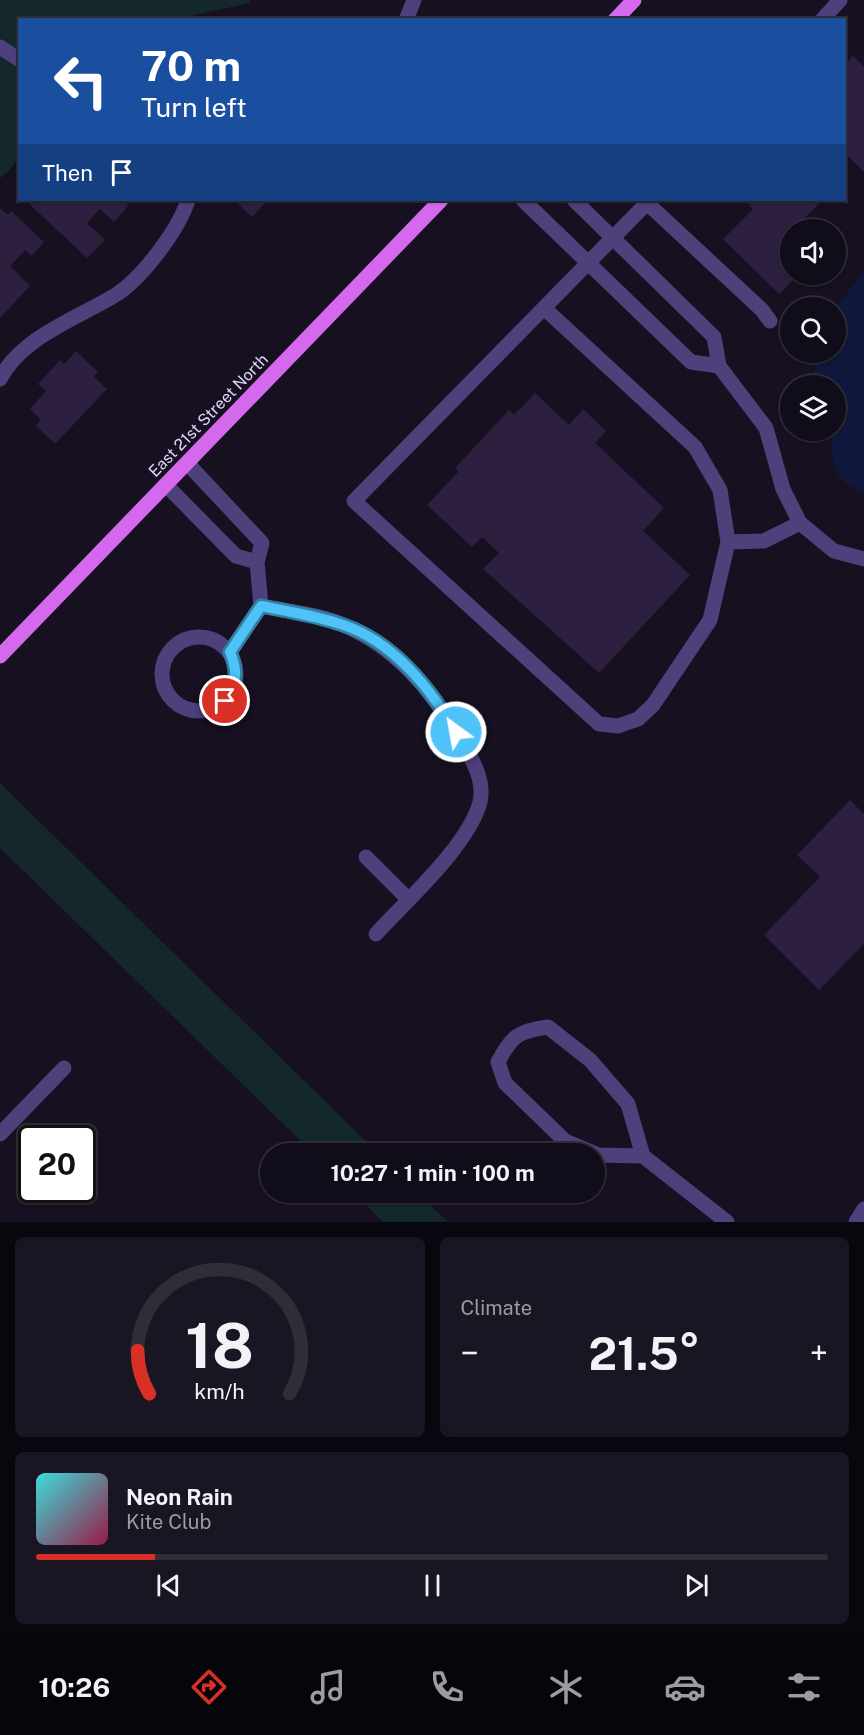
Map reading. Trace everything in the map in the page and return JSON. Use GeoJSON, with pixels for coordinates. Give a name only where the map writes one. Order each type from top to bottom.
{"type":"FeatureCollection","features":[{"type":"Feature","properties":{"kind":"main road"},"geometry":{"type":"LineString","coordinates":[[617,18],[634,0]]}},
{"type":"Feature","properties":{"kind":"main road","name":"East 21st Street North"},"geometry":{"type":"LineString","coordinates":[[0,656],[440,201]]}},
{"type":"Feature","properties":{"kind":"street"},"geometry":{"type":"LineString","coordinates":[[407,18],[414,0]]}},
{"type":"Feature","properties":{"kind":"street"},"geometry":{"type":"LineString","coordinates":[[824,18],[840,0]]}},
{"type":"Feature","properties":{"kind":"street"},"geometry":{"type":"LineString","coordinates":[[0,47],[18,59]]}},
{"type":"Feature","properties":{"kind":"street"},"geometry":{"type":"LineString","coordinates":[[0,379],[37,338],[119,292],[154,256],[184,212],[188,201]]}},
{"type":"Feature","properties":{"kind":"street"},"geometry":{"type":"LineString","coordinates":[[524,201],[691,362],[719,366]]}},
{"type":"Feature","properties":{"kind":"street"},"geometry":{"type":"LineString","coordinates":[[575,201],[714,337],[719,366],[766,428],[783,489],[800,523],[834,551],[864,559]]}},
{"type":"Feature","properties":{"kind":"street"},"geometry":{"type":"LineString","coordinates":[[544,308],[695,447],[720,490],[728,542],[711,620],[654,705],[638,719],[618,726],[599,724],[354,501],[649,201],[762,310],[770,321]]}},
{"type":"Feature","properties":{"kind":"street"},"geometry":{"type":"LineString","coordinates":[[187,463],[256,533],[262,543],[257,562],[261,606],[230,652]]}},
{"type":"Feature","properties":{"kind":"street"},"geometry":{"type":"LineString","coordinates":[[166,485],[236,556],[257,562]]}},
{"type":"Feature","properties":{"kind":"street"},"geometry":{"type":"LineString","coordinates":[[728,542],[764,541],[800,523]]}},
{"type":"Feature","properties":{"kind":"street"},"geometry":{"type":"LineString","coordinates":[[261,606],[339,623],[375,640],[416,674],[445,713],[478,768],[480,801],[464,835],[376,934]]}},
{"type":"Feature","properties":{"kind":"street"},"geometry":{"type":"LineString","coordinates":[[196,637],[209,638],[230,652],[236,666],[236,679],[225,701],[214,709],[201,711],[187,709],[176,703],[168,693],[163,681],[163,668],[167,656],[183,641],[196,637]]}},
{"type":"Feature","properties":{"kind":"street"},"geometry":{"type":"LineString","coordinates":[[366,857],[408,899]]}},
{"type":"Feature","properties":{"kind":"street"},"geometry":{"type":"LineString","coordinates":[[643,1156],[598,1155],[565,1141],[505,1083],[498,1062],[506,1047],[523,1031],[548,1027],[581,1054],[628,1104],[643,1156],[727,1222]]}},
{"type":"Feature","properties":{"kind":"street"},"geometry":{"type":"LineString","coordinates":[[0,1134],[64,1068]]}},
{"type":"Feature","properties":{"kind":"street"},"geometry":{"type":"LineString","coordinates":[[856,1222],[864,1209]]}},
{"type":"Feature","properties":{"kind":"green space"},"geometry":{"type":"Polygon","coordinates":[[[0,0],[250,0],[250,3],[181,18],[18,18],[18,158],[10,170],[0,178],[0,0]]]}},
{"type":"Feature","properties":{"kind":"green space"},"geometry":{"type":"Polygon","coordinates":[[[0,783],[368,1143],[303,1143],[0,848],[0,783]]]}},
{"type":"Feature","properties":{"kind":"green space"},"geometry":{"type":"Polygon","coordinates":[[[363,1203],[428,1203],[448,1222],[383,1222],[363,1203]]]}},
{"type":"Feature","properties":{"kind":"water"},"geometry":{"type":"Polygon","coordinates":[[[864,270],[864,492],[861,493],[843,480],[833,461],[832,441],[846,441],[846,375],[814,375],[816,363],[846,363],[846,297],[844,297],[864,270]]]}},
{"type":"Feature","properties":{"kind":"building"},"geometry":{"type":"Polygon","coordinates":[[[853,56],[864,67],[864,172],[846,154],[846,63],[853,56]]]}},
{"type":"Feature","properties":{"kind":"building"},"geometry":{"type":"Polygon","coordinates":[[[26,201],[124,201],[129,205],[114,222],[100,209],[87,223],[105,240],[87,258],[26,201]]]}},
{"type":"Feature","properties":{"kind":"building"},"geometry":{"type":"Polygon","coordinates":[[[235,201],[267,201],[252,217],[235,201]]]}},
{"type":"Feature","properties":{"kind":"building"},"geometry":{"type":"Polygon","coordinates":[[[745,201],[822,201],[804,219],[780,219],[780,285],[788,285],[779,294],[723,239],[753,209],[745,201]]]}},
{"type":"Feature","properties":{"kind":"building"},"geometry":{"type":"Polygon","coordinates":[[[0,208],[8,215],[11,211],[44,242],[32,256],[25,250],[10,266],[30,286],[0,318],[0,208]]]}},
{"type":"Feature","properties":{"kind":"building"},"geometry":{"type":"Polygon","coordinates":[[[76,351],[98,372],[94,377],[107,389],[55,444],[36,426],[41,420],[30,409],[46,391],[38,384],[60,360],[64,364],[76,351]]]}},
{"type":"Feature","properties":{"kind":"building"},"geometry":{"type":"Polygon","coordinates":[[[535,393],[569,425],[583,409],[606,431],[595,443],[664,508],[643,531],[690,575],[599,673],[483,569],[499,553],[482,537],[472,547],[427,505],[458,472],[455,468],[509,410],[514,415],[535,393]]]}},
{"type":"Feature","properties":{"kind":"building"},"geometry":{"type":"Polygon","coordinates":[[[850,800],[864,814],[864,944],[819,990],[764,935],[820,877],[797,855],[850,800]]]}},
{"type":"Feature","properties":{"kind":"route"},"geometry":{"type":"LineString","coordinates":[[225,701],[236,679],[236,666],[230,652],[261,606],[339,623],[375,640],[416,674],[456,732]]}}]}
